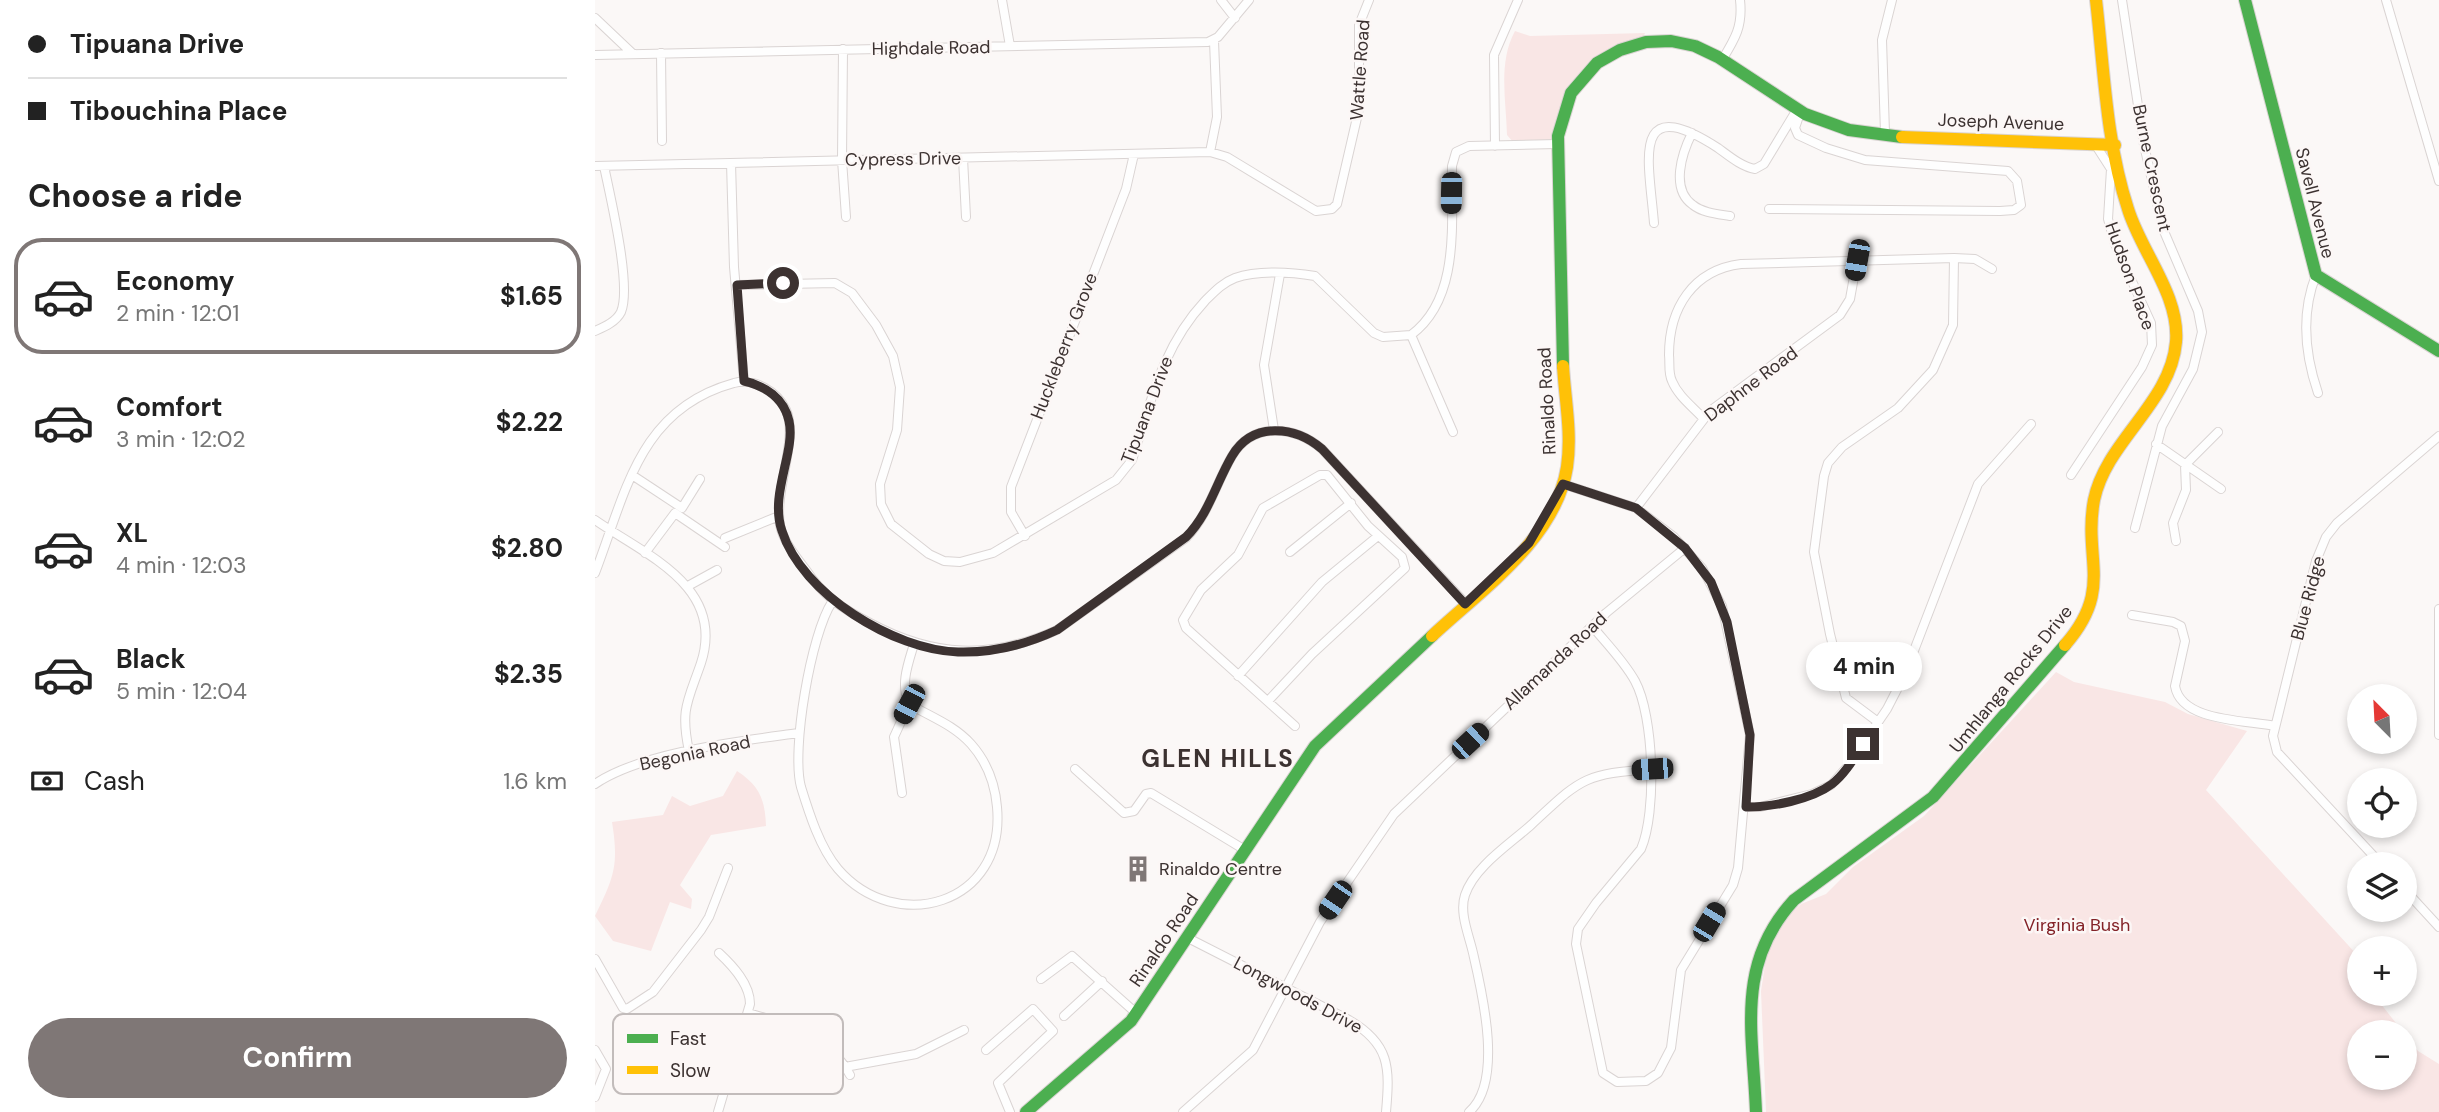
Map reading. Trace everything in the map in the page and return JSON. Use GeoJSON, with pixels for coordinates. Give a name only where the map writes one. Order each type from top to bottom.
{"type":"FeatureCollection","features":[{"type":"Feature","properties":{"kind":"street"},"geometry":{"type":"LineString","coordinates":[[1002,0],[1010,46]]}},
{"type":"Feature","properties":{"kind":"street"},"geometry":{"type":"LineString","coordinates":[[1221,0],[1235,18]]}},
{"type":"Feature","properties":{"kind":"street"},"geometry":{"type":"LineString","coordinates":[[1210,152],[1217,117],[1214,41],[1249,0]]}},
{"type":"Feature","properties":{"kind":"street","name":"Wattle Road"},"geometry":{"type":"LineString","coordinates":[[1210,152],[1227,157],[1316,211],[1332,209],[1337,204],[1359,110],[1360,25],[1369,0]]}},
{"type":"Feature","properties":{"kind":"street"},"geometry":{"type":"LineString","coordinates":[[1496,146],[1494,55],[1518,0]]}},
{"type":"Feature","properties":{"kind":"street"},"geometry":{"type":"LineString","coordinates":[[1722,60],[1739,33],[1742,23],[1739,0]]}},
{"type":"Feature","properties":{"kind":"street"},"geometry":{"type":"LineString","coordinates":[[1885,133],[1882,40],[1892,0]]}},
{"type":"Feature","properties":{"kind":"street","name":"Umhlanga Rocks Drive"},"geometry":{"type":"LineString","coordinates":[[1756,1112],[1752,985],[1755,961],[1769,927],[1794,900],[1945,785],[2064,649],[2090,609],[2097,576],[2094,502],[2098,480],[2110,456],[2159,384],[2176,346],[2174,318],[2136,232],[2115,145],[2096,0]]}},
{"type":"Feature","properties":{"kind":"street","name":"Burne Crescent"},"geometry":{"type":"LineString","coordinates":[[2122,0],[2144,145],[2163,229],[2198,311],[2202,332],[2193,369],[2162,426],[2135,528]]}},
{"type":"Feature","properties":{"kind":"street","name":"Savell Avenue"},"geometry":{"type":"LineString","coordinates":[[2245,0],[2316,275],[2439,351]]}},
{"type":"Feature","properties":{"kind":"street"},"geometry":{"type":"LineString","coordinates":[[2386,0],[2439,181]]}},
{"type":"Feature","properties":{"kind":"street"},"geometry":{"type":"LineString","coordinates":[[595,18],[633,54]]}},
{"type":"Feature","properties":{"kind":"street","name":"Highdale Road"},"geometry":{"type":"LineString","coordinates":[[595,55],[1214,41]]}},
{"type":"Feature","properties":{"kind":"street","name":"Rinaldo Road"},"geometry":{"type":"LineString","coordinates":[[1026,1112],[1118,1033],[1136,1013],[1315,746],[1529,543],[1563,484],[1568,446],[1557,264],[1557,145],[1564,106],[1572,90],[1590,70],[1612,53],[1650,41],[1678,42],[1697,47],[1722,60],[1798,112],[1843,128],[1885,133]]}},
{"type":"Feature","properties":{"kind":"street"},"geometry":{"type":"LineString","coordinates":[[843,49],[842,160],[846,217]]}},
{"type":"Feature","properties":{"kind":"street"},"geometry":{"type":"LineString","coordinates":[[661,54],[662,141]]}},
{"type":"Feature","properties":{"kind":"street"},"geometry":{"type":"LineString","coordinates":[[1654,223],[1650,169],[1653,135],[1668,125],[1692,133],[1755,169],[1764,164],[1798,112]]}},
{"type":"Feature","properties":{"kind":"street"},"geometry":{"type":"LineString","coordinates":[[1769,209],[2000,212],[2019,209],[2021,205],[2017,181],[2008,171],[1874,161],[1836,152],[1798,135],[1795,126],[1798,112]]}},
{"type":"Feature","properties":{"kind":"street"},"geometry":{"type":"LineString","coordinates":[[1692,133],[1682,155],[1683,192],[1695,207],[1730,216]]}},
{"type":"Feature","properties":{"kind":"street","name":"Joseph Avenue"},"geometry":{"type":"LineString","coordinates":[[1885,133],[2115,145]]}},
{"type":"Feature","properties":{"kind":"street","name":"Hudson Place"},"geometry":{"type":"LineString","coordinates":[[2071,475],[2142,367],[2152,345],[2151,324],[2121,258],[2108,219],[2111,169],[2095,144]]}},
{"type":"Feature","properties":{"kind":"street"},"geometry":{"type":"LineString","coordinates":[[1453,432],[1411,335],[1432,314],[1447,273],[1453,158],[1456,152],[1469,146],[1557,145]]}},
{"type":"Feature","properties":{"kind":"street","name":"Cypress Drive"},"geometry":{"type":"LineString","coordinates":[[600,166],[1210,152]]}},
{"type":"Feature","properties":{"kind":"street","name":"Huckleberry Grove"},"geometry":{"type":"LineString","coordinates":[[1025,536],[1011,512],[1011,487],[1126,189],[1134,154]]}},
{"type":"Feature","properties":{"kind":"street"},"geometry":{"type":"LineString","coordinates":[[963,158],[966,217]]}},
{"type":"Feature","properties":{"kind":"street"},"geometry":{"type":"LineString","coordinates":[[731,163],[744,381]]}},
{"type":"Feature","properties":{"kind":"street"},"geometry":{"type":"LineString","coordinates":[[595,331],[616,318],[623,301],[623,278],[600,166]]}},
{"type":"Feature","properties":{"kind":"street"},"geometry":{"type":"LineString","coordinates":[[1878,722],[1846,698],[1838,673],[1814,552],[1824,476],[1828,463],[1842,447],[1898,408],[1933,370],[1953,325],[1954,258]]}},
{"type":"Feature","properties":{"kind":"street"},"geometry":{"type":"LineString","coordinates":[[1703,418],[1677,391],[1670,375],[1669,339],[1681,300],[1697,282],[1725,266],[1954,258],[1975,259],[1992,269]]}},
{"type":"Feature","properties":{"kind":"street","name":"Daphne Road"},"geometry":{"type":"LineString","coordinates":[[1636,508],[1703,418],[1840,315],[1850,299],[1857,260]]}},
{"type":"Feature","properties":{"kind":"street"},"geometry":{"type":"LineString","coordinates":[[1274,430],[1264,365],[1280,274]]}},
{"type":"Feature","properties":{"kind":"street","name":"Tipuana Drive"},"geometry":{"type":"LineString","coordinates":[[737,285],[835,283],[852,293],[876,325],[893,356],[900,387],[897,430],[880,484],[881,504],[891,524],[905,537],[944,561],[960,562],[993,553],[1116,480],[1125,470],[1135,449],[1154,384],[1173,344],[1212,294],[1233,279],[1280,274],[1315,276],[1374,333],[1384,337],[1411,335]]}},
{"type":"Feature","properties":{"kind":"street"},"geometry":{"type":"LineString","coordinates":[[2316,275],[2306,318],[2309,360],[2318,393]]}},
{"type":"Feature","properties":{"kind":"street"},"geometry":{"type":"LineString","coordinates":[[595,573],[632,475],[648,442],[674,411],[701,395],[744,381],[758,384],[776,397],[790,422],[791,432],[781,476],[779,516],[787,542],[817,586],[832,602],[914,644],[958,652],[978,651],[1036,639],[1057,630],[1186,537],[1199,521],[1240,446],[1274,430],[1297,432],[1309,438],[1465,604]]}},
{"type":"Feature","properties":{"kind":"street"},"geometry":{"type":"LineString","coordinates":[[1746,807],[1812,794],[1831,785],[1848,766],[1878,722],[1905,674],[1978,484],[2031,424]]}},
{"type":"Feature","properties":{"kind":"street"},"geometry":{"type":"LineString","coordinates":[[2176,541],[2173,523],[2186,490],[2185,465],[2218,432]]}},
{"type":"Feature","properties":{"kind":"street","name":"Blue Ridge"},"geometry":{"type":"LineString","coordinates":[[2275,726],[2316,561],[2326,537],[2337,523],[2439,436]]}},
{"type":"Feature","properties":{"kind":"street"},"geometry":{"type":"LineString","coordinates":[[2156,444],[2221,489]]}},
{"type":"Feature","properties":{"kind":"street"},"geometry":{"type":"LineString","coordinates":[[1268,701],[1312,654],[1402,572],[1406,565],[1402,557],[1365,523],[1325,474],[1268,504],[1258,514],[1234,560],[1193,599],[1183,617],[1183,624],[1295,726]]}},
{"type":"Feature","properties":{"kind":"street"},"geometry":{"type":"LineString","coordinates":[[632,475],[682,508],[700,479]]}},
{"type":"Feature","properties":{"kind":"street"},"geometry":{"type":"LineString","coordinates":[[1563,484],[1636,508],[1685,548],[1711,582],[1727,622],[1750,735],[1746,807],[1738,868],[1733,885],[1681,970],[1674,1034],[1663,1065],[1658,1073],[1638,1084],[1613,1080],[1603,1073],[1576,944],[1584,918],[1635,859],[1646,839],[1652,769],[1642,695],[1630,673],[1592,626]]}},
{"type":"Feature","properties":{"kind":"street"},"geometry":{"type":"LineString","coordinates":[[1290,552],[1351,503]]}},
{"type":"Feature","properties":{"kind":"street"},"geometry":{"type":"LineString","coordinates":[[1365,523],[1379,511]]}},
{"type":"Feature","properties":{"kind":"street"},"geometry":{"type":"LineString","coordinates":[[645,553],[675,513],[725,543],[779,516]]}},
{"type":"Feature","properties":{"kind":"street"},"geometry":{"type":"LineString","coordinates":[[595,520],[674,572],[688,586],[702,618],[705,645],[684,710],[689,751]]}},
{"type":"Feature","properties":{"kind":"street"},"geometry":{"type":"LineString","coordinates":[[1238,676],[1307,598],[1378,537]]}},
{"type":"Feature","properties":{"kind":"street","name":"Allamanda Road"},"geometry":{"type":"LineString","coordinates":[[1183,1112],[1254,1050],[1320,922],[1394,814],[1592,626],[1685,548]]}},
{"type":"Feature","properties":{"kind":"street"},"geometry":{"type":"LineString","coordinates":[[688,586],[717,570]]}},
{"type":"Feature","properties":{"kind":"street"},"geometry":{"type":"LineString","coordinates":[[832,602],[818,632],[798,733],[797,767],[805,798],[823,842],[839,870],[865,891],[882,898],[917,904],[941,901],[964,890],[990,861],[998,838],[996,796],[986,763],[955,728],[909,704]]}},
{"type":"Feature","properties":{"kind":"street"},"geometry":{"type":"LineString","coordinates":[[2439,609],[2439,736]]}},
{"type":"Feature","properties":{"kind":"street"},"geometry":{"type":"LineString","coordinates":[[2132,615],[2173,622],[2181,626],[2185,641],[2175,686],[2176,693],[2185,704],[2202,713],[2275,726],[2273,736],[2277,752],[2370,852]]}},
{"type":"Feature","properties":{"kind":"street"},"geometry":{"type":"LineString","coordinates":[[902,793],[894,737],[909,704],[905,681],[914,644]]}},
{"type":"Feature","properties":{"kind":"street","name":"Begonia Road"},"geometry":{"type":"LineString","coordinates":[[595,784],[622,769],[689,751],[798,733]]}},
{"type":"Feature","properties":{"kind":"street"},"geometry":{"type":"LineString","coordinates":[[1075,769],[1125,813],[1134,811],[1149,793],[1245,850]]}},
{"type":"Feature","properties":{"kind":"street"},"geometry":{"type":"LineString","coordinates":[[1469,1112],[1480,1100],[1484,1089],[1487,1062],[1483,1003],[1465,918],[1465,895],[1487,865],[1578,783],[1599,774],[1652,769]]}},
{"type":"Feature","properties":{"kind":"street"},"geometry":{"type":"LineString","coordinates":[[595,959],[623,1008],[627,1009],[646,998],[664,979],[706,923],[728,868]]}},
{"type":"Feature","properties":{"kind":"street"},"geometry":{"type":"LineString","coordinates":[[2417,903],[2439,927]]}},
{"type":"Feature","properties":{"kind":"street","name":"Longwoods Drive"},"geometry":{"type":"LineString","coordinates":[[1188,938],[1285,987],[1373,1036],[1383,1051],[1387,1069],[1386,1112]]}},
{"type":"Feature","properties":{"kind":"street"},"geometry":{"type":"LineString","coordinates":[[719,953],[746,986],[750,996],[748,1013],[751,1014]]}},
{"type":"Feature","properties":{"kind":"street"},"geometry":{"type":"LineString","coordinates":[[1041,979],[1072,956],[1136,1013]]}},
{"type":"Feature","properties":{"kind":"street"},"geometry":{"type":"LineString","coordinates":[[1063,1016],[1102,981]]}},
{"type":"Feature","properties":{"kind":"street"},"geometry":{"type":"LineString","coordinates":[[986,1050],[1033,1010],[1053,1030],[1053,1033],[998,1083],[1010,1112]]}},
{"type":"Feature","properties":{"kind":"street"},"geometry":{"type":"LineString","coordinates":[[843,1064],[848,1071],[916,1054],[964,1030]]}},
{"type":"Feature","properties":{"kind":"street"},"geometry":{"type":"LineString","coordinates":[[595,1050],[606,1069],[595,1097]]}},
{"type":"Feature","properties":{"kind":"street"},"geometry":{"type":"LineString","coordinates":[[718,1112],[723,1094]]}},
{"type":"Feature","properties":{"kind":"green space"},"geometry":{"type":"Polygon","coordinates":[[[1515,31],[1530,36],[1645,33],[1643,38],[1588,72],[1563,108],[1560,143],[1513,142],[1507,135],[1506,55],[1515,31]]]}},
{"type":"Feature","properties":{"kind":"green space","name":"Virginia Bush"},"geometry":{"type":"Polygon","coordinates":[[[2056,672],[2074,682],[2165,702],[2188,714],[2247,731],[2206,790],[2347,944],[2347,1006],[2382,1006],[2394,1020],[2347,1020],[2347,1090],[2417,1090],[2417,1050],[2439,1064],[2439,1112],[1766,1112],[1761,991],[1767,952],[1779,924],[1801,904],[1826,894],[1853,867],[1924,816],[2056,672]]]}},
{"type":"Feature","properties":{"kind":"green space"},"geometry":{"type":"Polygon","coordinates":[[[737,771],[751,782],[760,794],[766,826],[711,835],[680,885],[692,899],[691,909],[670,902],[651,951],[613,941],[595,916],[607,891],[615,861],[612,822],[663,815],[672,796],[690,806],[723,796],[737,771]]]}},
{"type":"Feature","properties":{"kind":"traffic: fast"},"geometry":{"type":"LineString","coordinates":[[2245,0],[2316,275],[2439,351]]}},
{"type":"Feature","properties":{"kind":"traffic: fast"},"geometry":{"type":"LineString","coordinates":[[1563,366],[1558,136],[1571,93],[1597,63],[1620,50],[1646,42],[1671,41],[1695,46],[1718,57],[1805,114],[1849,130],[1902,137]]}},
{"type":"Feature","properties":{"kind":"traffic: fast"},"geometry":{"type":"LineString","coordinates":[[1026,1112],[1131,1021],[1315,746],[1432,636]]}},
{"type":"Feature","properties":{"kind":"traffic: fast"},"geometry":{"type":"LineString","coordinates":[[1756,1112],[1752,1000],[1755,974],[1775,924],[1794,900],[1933,797],[2065,645]]}},
{"type":"Feature","properties":{"kind":"traffic: slow"},"geometry":{"type":"LineString","coordinates":[[2065,645],[2080,625],[2089,607],[2093,590],[2092,521],[2094,500],[2101,479],[2111,459],[2163,384],[2172,364],[2176,342],[2172,307],[2134,225],[2121,184],[2107,105],[2096,0]]}},
{"type":"Feature","properties":{"kind":"traffic: slow"},"geometry":{"type":"LineString","coordinates":[[1902,137],[2115,145]]}},
{"type":"Feature","properties":{"kind":"traffic: slow"},"geometry":{"type":"LineString","coordinates":[[1432,636],[1514,561],[1548,517],[1560,493],[1567,467],[1569,442],[1563,366]]}},
{"type":"Feature","properties":{"kind":"place","name":"Rinaldo Centre"},"geometry":{"type":"Point","coordinates":[1138,869]}},
{"type":"Feature","properties":{"kind":"district","name":"GLEN HILLS"},"geometry":{"type":"Point","coordinates":[1218,759]}},
{"type":"Feature","properties":{"kind":"route"},"geometry":{"type":"LineString","coordinates":[[783,283],[737,285],[744,381],[758,384],[776,397],[783,404],[790,422],[791,432],[781,476],[779,522],[782,533],[801,564],[832,602],[894,636],[914,644],[958,652],[1004,647],[1036,639],[1057,630],[1158,559],[1194,529],[1232,456],[1240,446],[1263,433],[1285,430],[1309,438],[1322,449],[1465,604],[1529,543],[1563,484],[1636,508],[1674,537],[1692,555],[1711,582],[1727,622],[1750,735],[1746,807],[1760,807],[1823,790],[1839,778],[1863,744]]}}]}
